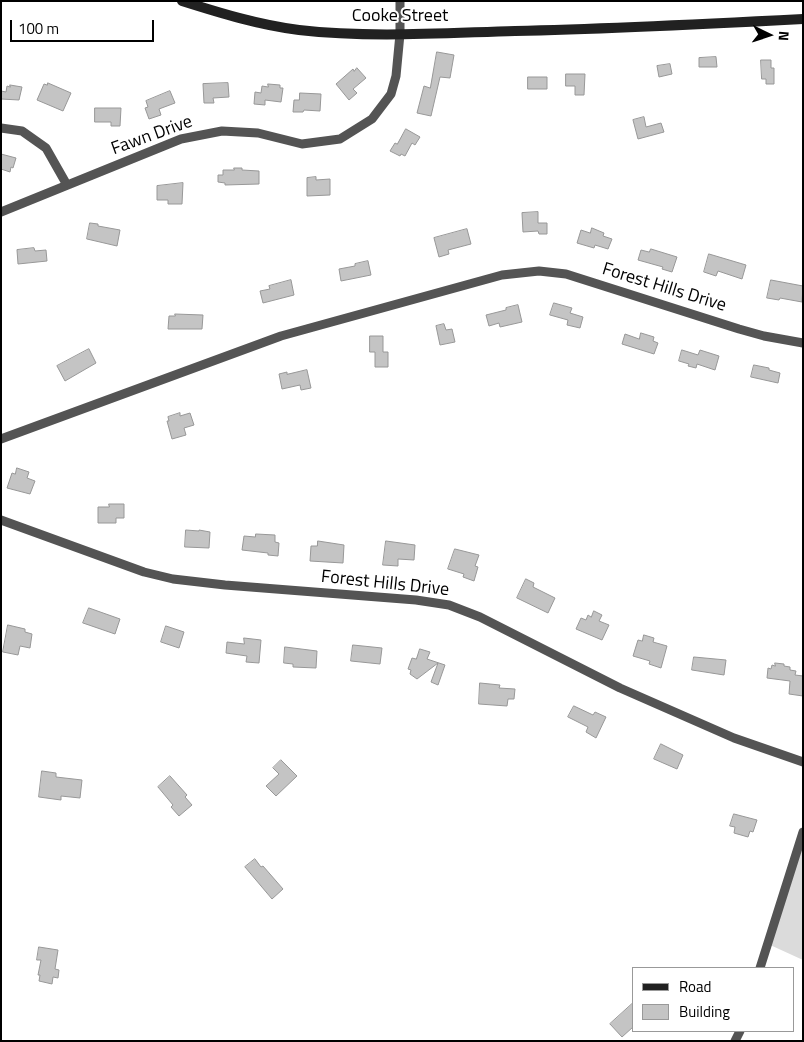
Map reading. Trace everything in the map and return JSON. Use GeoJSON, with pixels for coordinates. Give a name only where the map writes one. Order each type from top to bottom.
{"type":"FeatureCollection","features":[{"type":"Feature","properties":{"kind":"main road","name":"Cooke Street"},"geometry":{"type":"LineString","coordinates":[[182,1],[255,22],[299,30],[350,34],[634,28],[803,19]]}},
{"type":"Feature","properties":{"kind":"street","name":"Fawn Drive"},"geometry":{"type":"LineString","coordinates":[[1,212],[181,139],[222,130],[258,134],[302,144],[340,139],[372,119],[391,94],[396,76],[400,34],[400,1]]}},
{"type":"Feature","properties":{"kind":"street"},"geometry":{"type":"LineString","coordinates":[[1,128],[22,131],[46,148],[67,185]]}},
{"type":"Feature","properties":{"kind":"street","name":"Forest Hills Drive"},"geometry":{"type":"LineString","coordinates":[[1,439],[280,336],[502,275],[538,271],[566,274],[739,329],[803,343]]}},
{"type":"Feature","properties":{"kind":"street","name":"Forest Hills Drive"},"geometry":{"type":"LineString","coordinates":[[1,520],[144,572],[173,579],[225,585],[416,600],[449,605],[480,617],[620,688],[734,738],[803,762]]}},
{"type":"Feature","properties":{"kind":"street"},"geometry":{"type":"LineString","coordinates":[[760,967],[803,832]]}},
{"type":"Feature","properties":{"kind":"shaded area"},"geometry":{"type":"Polygon","coordinates":[[[803,832],[803,960],[768,944],[803,832]]]}},
{"type":"Feature","properties":{"kind":"building"},"geometry":{"type":"Polygon","coordinates":[[[437,52],[454,55],[450,78],[440,77],[431,116],[417,113],[424,86],[430,88],[437,52]]]}},
{"type":"Feature","properties":{"kind":"building"},"geometry":{"type":"Polygon","coordinates":[[[716,57],[717,67],[699,67],[699,58],[716,57]]]}},
{"type":"Feature","properties":{"kind":"building"},"geometry":{"type":"Polygon","coordinates":[[[761,60],[771,60],[771,68],[774,68],[774,84],[766,84],[766,79],[762,79],[761,60]]]}},
{"type":"Feature","properties":{"kind":"building"},"geometry":{"type":"Polygon","coordinates":[[[670,64],[672,74],[659,77],[657,66],[670,64]]]}},
{"type":"Feature","properties":{"kind":"building"},"geometry":{"type":"Polygon","coordinates":[[[357,68],[366,78],[353,89],[357,93],[349,100],[336,84],[353,69],[354,71],[357,68]]]}},
{"type":"Feature","properties":{"kind":"building"},"geometry":{"type":"Polygon","coordinates":[[[566,74],[585,74],[584,95],[575,95],[575,86],[566,86],[566,74]]]}},
{"type":"Feature","properties":{"kind":"building"},"geometry":{"type":"Polygon","coordinates":[[[528,77],[547,77],[547,89],[528,89],[528,77]]]}},
{"type":"Feature","properties":{"kind":"building"},"geometry":{"type":"Polygon","coordinates":[[[48,83],[71,93],[63,111],[37,100],[44,84],[47,85],[48,83]]]}},
{"type":"Feature","properties":{"kind":"building"},"geometry":{"type":"Polygon","coordinates":[[[228,83],[229,97],[213,98],[214,103],[204,103],[203,84],[228,83]]]}},
{"type":"Feature","properties":{"kind":"building"},"geometry":{"type":"Polygon","coordinates":[[[268,84],[280,85],[280,88],[283,88],[281,102],[265,100],[265,105],[254,104],[255,92],[261,93],[262,86],[268,87],[268,84]]]}},
{"type":"Feature","properties":{"kind":"building"},"geometry":{"type":"Polygon","coordinates":[[[10,85],[22,87],[19,100],[1,99],[1,91],[6,92],[7,86],[10,87],[10,85]]]}},
{"type":"Feature","properties":{"kind":"building"},"geometry":{"type":"Polygon","coordinates":[[[170,91],[175,103],[159,109],[161,115],[149,119],[145,108],[148,107],[146,101],[170,91]]]}},
{"type":"Feature","properties":{"kind":"building"},"geometry":{"type":"Polygon","coordinates":[[[300,93],[321,94],[320,111],[304,110],[303,112],[293,112],[294,100],[299,100],[300,93]]]}},
{"type":"Feature","properties":{"kind":"building"},"geometry":{"type":"Polygon","coordinates":[[[95,108],[121,108],[120,126],[111,126],[111,122],[95,122],[95,108]]]}},
{"type":"Feature","properties":{"kind":"building"},"geometry":{"type":"Polygon","coordinates":[[[644,117],[646,127],[661,123],[664,132],[638,139],[633,120],[644,117]]]}},
{"type":"Feature","properties":{"kind":"building"},"geometry":{"type":"Polygon","coordinates":[[[406,129],[420,137],[415,145],[412,143],[405,156],[401,154],[400,156],[390,151],[395,143],[397,144],[406,129]]]}},
{"type":"Feature","properties":{"kind":"building"},"geometry":{"type":"Polygon","coordinates":[[[1,154],[16,158],[10,172],[1,169],[1,154]]]}},
{"type":"Feature","properties":{"kind":"building"},"geometry":{"type":"Polygon","coordinates":[[[234,168],[259,171],[259,184],[225,185],[225,183],[218,182],[218,175],[223,175],[223,170],[234,170],[234,168]]]}},
{"type":"Feature","properties":{"kind":"building"},"geometry":{"type":"Polygon","coordinates":[[[316,177],[316,180],[330,179],[330,195],[307,196],[307,178],[316,177]]]}},
{"type":"Feature","properties":{"kind":"building"},"geometry":{"type":"Polygon","coordinates":[[[183,183],[182,204],[168,204],[168,200],[157,200],[157,186],[183,183]]]}},
{"type":"Feature","properties":{"kind":"building"},"geometry":{"type":"Polygon","coordinates":[[[538,212],[538,223],[547,223],[547,234],[539,234],[538,231],[523,232],[522,213],[538,212]]]}},
{"type":"Feature","properties":{"kind":"building"},"geometry":{"type":"Polygon","coordinates":[[[90,223],[120,230],[117,246],[87,239],[90,223]]]}},
{"type":"Feature","properties":{"kind":"building"},"geometry":{"type":"Polygon","coordinates":[[[592,228],[604,233],[603,236],[612,239],[608,249],[595,245],[594,248],[577,243],[581,230],[590,233],[592,228]]]}},
{"type":"Feature","properties":{"kind":"building"},"geometry":{"type":"Polygon","coordinates":[[[467,229],[471,244],[448,250],[449,254],[439,257],[434,238],[467,229]]]}},
{"type":"Feature","properties":{"kind":"building"},"geometry":{"type":"Polygon","coordinates":[[[34,248],[35,251],[46,250],[47,261],[18,264],[17,250],[34,248]]]}},
{"type":"Feature","properties":{"kind":"building"},"geometry":{"type":"Polygon","coordinates":[[[651,249],[677,257],[672,272],[662,269],[663,267],[638,260],[641,250],[649,252],[651,249]]]}},
{"type":"Feature","properties":{"kind":"building"},"geometry":{"type":"Polygon","coordinates":[[[709,254],[746,265],[742,279],[718,271],[716,276],[704,272],[709,254]]]}},
{"type":"Feature","properties":{"kind":"building"},"geometry":{"type":"Polygon","coordinates":[[[368,261],[371,275],[341,281],[339,269],[368,261]]]}},
{"type":"Feature","properties":{"kind":"building"},"geometry":{"type":"Polygon","coordinates":[[[291,280],[294,295],[263,303],[260,291],[270,289],[269,286],[291,280]]]}},
{"type":"Feature","properties":{"kind":"building"},"geometry":{"type":"Polygon","coordinates":[[[771,280],[803,286],[802,302],[767,298],[771,280]]]}},
{"type":"Feature","properties":{"kind":"building"},"geometry":{"type":"Polygon","coordinates":[[[554,303],[572,308],[570,313],[583,317],[580,328],[567,325],[568,320],[550,315],[554,303]]]}},
{"type":"Feature","properties":{"kind":"building"},"geometry":{"type":"Polygon","coordinates":[[[518,305],[522,322],[500,327],[499,323],[489,326],[486,315],[518,305]]]}},
{"type":"Feature","properties":{"kind":"building"},"geometry":{"type":"Polygon","coordinates":[[[175,314],[203,315],[202,329],[168,329],[169,316],[175,316],[175,314]]]}},
{"type":"Feature","properties":{"kind":"building"},"geometry":{"type":"Polygon","coordinates":[[[444,324],[446,330],[452,329],[455,342],[440,345],[436,326],[444,324]]]}},
{"type":"Feature","properties":{"kind":"building"},"geometry":{"type":"Polygon","coordinates":[[[641,333],[654,337],[653,341],[658,343],[654,354],[622,344],[625,334],[639,339],[641,333]]]}},
{"type":"Feature","properties":{"kind":"building"},"geometry":{"type":"Polygon","coordinates":[[[370,336],[383,336],[383,352],[388,352],[388,367],[375,367],[375,352],[370,352],[370,336]]]}},
{"type":"Feature","properties":{"kind":"building"},"geometry":{"type":"Polygon","coordinates":[[[89,349],[96,363],[65,381],[57,366],[89,349]]]}},
{"type":"Feature","properties":{"kind":"building"},"geometry":{"type":"Polygon","coordinates":[[[682,350],[698,355],[700,350],[719,356],[715,370],[697,364],[696,368],[688,366],[689,364],[679,361],[682,350]]]}},
{"type":"Feature","properties":{"kind":"building"},"geometry":{"type":"Polygon","coordinates":[[[754,365],[769,368],[769,370],[780,373],[778,383],[751,377],[754,365]]]}},
{"type":"Feature","properties":{"kind":"building"},"geometry":{"type":"Polygon","coordinates":[[[307,370],[311,388],[301,390],[300,385],[282,389],[279,374],[307,370]]]}},
{"type":"Feature","properties":{"kind":"building"},"geometry":{"type":"Polygon","coordinates":[[[180,413],[180,416],[190,413],[194,425],[184,428],[186,435],[172,439],[167,421],[169,421],[168,417],[180,413]]]}},
{"type":"Feature","properties":{"kind":"building"},"geometry":{"type":"Polygon","coordinates":[[[17,468],[29,472],[27,478],[35,481],[30,494],[7,488],[12,473],[15,474],[17,468]]]}},
{"type":"Feature","properties":{"kind":"building"},"geometry":{"type":"Polygon","coordinates":[[[109,504],[124,504],[124,518],[116,518],[116,523],[98,523],[98,507],[109,507],[109,504]]]}},
{"type":"Feature","properties":{"kind":"building"},"geometry":{"type":"Polygon","coordinates":[[[186,530],[210,532],[209,548],[185,547],[186,530]]]}},
{"type":"Feature","properties":{"kind":"building"},"geometry":{"type":"Polygon","coordinates":[[[256,534],[275,535],[275,542],[279,543],[278,556],[242,550],[244,536],[255,537],[256,534]]]}},
{"type":"Feature","properties":{"kind":"building"},"geometry":{"type":"Polygon","coordinates":[[[318,541],[344,545],[343,563],[310,561],[311,546],[317,546],[318,541]]]}},
{"type":"Feature","properties":{"kind":"building"},"geometry":{"type":"Polygon","coordinates":[[[386,541],[415,545],[414,560],[398,559],[398,566],[383,565],[386,541]]]}},
{"type":"Feature","properties":{"kind":"building"},"geometry":{"type":"Polygon","coordinates":[[[455,549],[479,555],[475,566],[478,567],[474,581],[463,577],[464,574],[448,569],[455,549]]]}},
{"type":"Feature","properties":{"kind":"building"},"geometry":{"type":"Polygon","coordinates":[[[526,579],[534,583],[533,587],[555,598],[548,613],[517,598],[526,579]]]}},
{"type":"Feature","properties":{"kind":"building"},"geometry":{"type":"Polygon","coordinates":[[[89,608],[120,619],[115,634],[83,623],[89,608]]]}},
{"type":"Feature","properties":{"kind":"building"},"geometry":{"type":"Polygon","coordinates":[[[594,611],[602,615],[599,621],[609,625],[602,640],[576,629],[581,618],[586,620],[588,615],[591,617],[594,611]]]}},
{"type":"Feature","properties":{"kind":"building"},"geometry":{"type":"Polygon","coordinates":[[[8,625],[25,629],[25,632],[32,634],[30,648],[20,646],[18,655],[3,652],[8,625]]]}},
{"type":"Feature","properties":{"kind":"building"},"geometry":{"type":"Polygon","coordinates":[[[166,626],[184,632],[179,648],[161,642],[166,626]]]}},
{"type":"Feature","properties":{"kind":"building"},"geometry":{"type":"Polygon","coordinates":[[[644,635],[654,638],[653,642],[667,646],[661,668],[649,664],[650,661],[633,656],[638,640],[642,641],[644,635]]]}},
{"type":"Feature","properties":{"kind":"building"},"geometry":{"type":"Polygon","coordinates":[[[244,638],[261,640],[259,663],[246,662],[247,656],[226,653],[227,642],[244,644],[244,638]]]}},
{"type":"Feature","properties":{"kind":"building"},"geometry":{"type":"Polygon","coordinates":[[[353,645],[382,648],[380,664],[351,661],[353,645]]]}},
{"type":"Feature","properties":{"kind":"building"},"geometry":{"type":"Polygon","coordinates":[[[285,647],[317,651],[316,668],[293,667],[293,664],[284,663],[285,647]]]}},
{"type":"Feature","properties":{"kind":"building"},"geometry":{"type":"Polygon","coordinates":[[[420,649],[430,652],[427,659],[445,665],[438,685],[431,682],[438,663],[417,679],[410,674],[411,670],[408,669],[412,658],[416,659],[420,649]]]}},
{"type":"Feature","properties":{"kind":"building"},"geometry":{"type":"Polygon","coordinates":[[[694,657],[726,660],[724,675],[692,670],[694,657]]]}},
{"type":"Feature","properties":{"kind":"building"},"geometry":{"type":"Polygon","coordinates":[[[775,663],[784,664],[784,666],[790,667],[790,670],[796,671],[795,675],[803,676],[803,696],[789,694],[790,681],[767,678],[768,668],[771,669],[772,665],[775,666],[775,663]]]}},
{"type":"Feature","properties":{"kind":"building"},"geometry":{"type":"Polygon","coordinates":[[[480,683],[500,685],[499,688],[515,689],[514,699],[508,699],[507,706],[479,704],[480,683]]]}},
{"type":"Feature","properties":{"kind":"building"},"geometry":{"type":"Polygon","coordinates":[[[574,706],[593,715],[595,712],[606,717],[596,738],[586,732],[588,727],[568,717],[574,706]]]}},
{"type":"Feature","properties":{"kind":"building"},"geometry":{"type":"Polygon","coordinates":[[[661,744],[683,755],[677,769],[654,759],[661,744]]]}},
{"type":"Feature","properties":{"kind":"building"},"geometry":{"type":"Polygon","coordinates":[[[281,760],[297,776],[276,796],[266,786],[279,774],[273,768],[281,760]]]}},
{"type":"Feature","properties":{"kind":"building"},"geometry":{"type":"Polygon","coordinates":[[[42,771],[56,773],[56,777],[82,780],[80,798],[61,796],[61,800],[39,797],[42,771]]]}},
{"type":"Feature","properties":{"kind":"building"},"geometry":{"type":"Polygon","coordinates":[[[170,776],[187,795],[185,797],[192,805],[179,816],[171,807],[173,805],[158,787],[170,776]]]}},
{"type":"Feature","properties":{"kind":"building"},"geometry":{"type":"Polygon","coordinates":[[[734,814],[757,820],[753,832],[750,831],[748,837],[734,833],[735,827],[730,826],[734,814]]]}},
{"type":"Feature","properties":{"kind":"building"},"geometry":{"type":"Polygon","coordinates":[[[255,859],[283,889],[272,899],[245,867],[255,859]]]}},
{"type":"Feature","properties":{"kind":"building"},"geometry":{"type":"Polygon","coordinates":[[[39,947],[58,950],[55,969],[59,970],[58,978],[53,977],[52,984],[39,981],[40,975],[38,975],[41,960],[37,960],[39,947]]]}},
{"type":"Feature","properties":{"kind":"building"},"geometry":{"type":"Polygon","coordinates":[[[632,1004],[632,1028],[622,1037],[610,1024],[632,1004]]]}}]}
